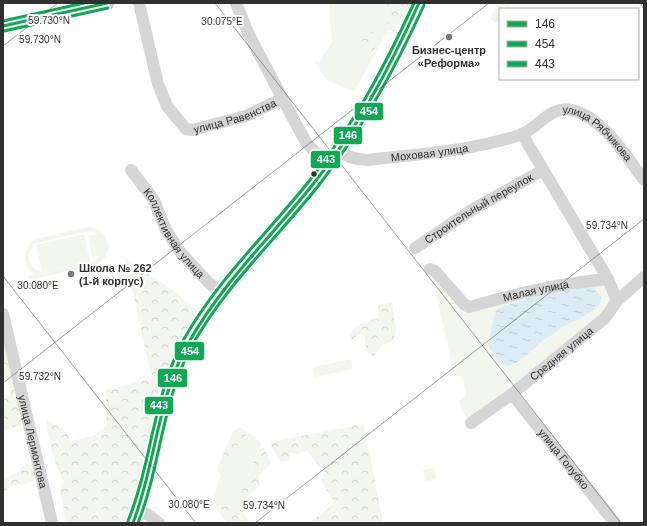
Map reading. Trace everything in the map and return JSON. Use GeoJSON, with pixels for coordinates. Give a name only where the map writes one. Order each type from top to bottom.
{"type":"FeatureCollection","features":[{"type":"Feature","properties":{"kind":"main road"},"geometry":{"type":"LineString","coordinates":[[3,26],[107,3]]}},
{"type":"Feature","properties":{"kind":"main road"},"geometry":{"type":"LineString","coordinates":[[135,517],[144,495],[169,387],[195,332],[221,294],[304,195],[338,150],[368,104],[407,31],[420,3]]}},
{"type":"Feature","properties":{"kind":"street","name":"улица Равенства"},"geometry":{"type":"LineString","coordinates":[[139,3],[158,84],[167,106],[186,129],[192,130],[246,116],[282,99]]}},
{"type":"Feature","properties":{"kind":"street"},"geometry":{"type":"LineString","coordinates":[[236,3],[249,35],[306,142],[327,165]]}},
{"type":"Feature","properties":{"kind":"street","name":"улица Рябчикова"},"geometry":{"type":"LineString","coordinates":[[522,134],[554,111],[570,109],[594,122],[607,133],[644,180]]}},
{"type":"Feature","properties":{"kind":"street"},"geometry":{"type":"LineString","coordinates":[[522,134],[608,279],[617,301]]}},
{"type":"Feature","properties":{"kind":"street","name":"Моховая улица"},"geometry":{"type":"LineString","coordinates":[[338,150],[346,156],[359,160],[368,160],[431,153],[480,145],[522,134]]}},
{"type":"Feature","properties":{"kind":"street","name":"Коллективная улица"},"geometry":{"type":"LineString","coordinates":[[130,170],[154,200],[166,230],[181,253],[221,294]]}},
{"type":"Feature","properties":{"kind":"street","name":"Строительный переулок"},"geometry":{"type":"LineString","coordinates":[[415,248],[470,211],[543,170]]}},
{"type":"Feature","properties":{"kind":"street","name":"Малая улица"},"geometry":{"type":"LineString","coordinates":[[430,269],[435,271],[466,306],[469,307],[529,291],[583,281],[608,279]]}},
{"type":"Feature","properties":{"kind":"street","name":"Средняя улица"},"geometry":{"type":"LineString","coordinates":[[471,423],[512,394],[606,318],[617,301],[644,277]]}},
{"type":"Feature","properties":{"kind":"street","name":"улица Лермонтова"},"geometry":{"type":"LineString","coordinates":[[3,314],[52,523]]}},
{"type":"Feature","properties":{"kind":"street","name":"улица Голубко"},"geometry":{"type":"LineString","coordinates":[[512,394],[616,523]]}},
{"type":"Feature","properties":{"kind":"street"},"geometry":{"type":"LineString","coordinates":[[135,517],[147,514],[159,523]]}},
{"type":"Feature","properties":{"kind":"green space"},"geometry":{"type":"Polygon","coordinates":[[[329,3],[386,3],[388,30],[354,92],[327,80],[314,62],[320,61],[332,42],[329,3]]]}},
{"type":"Feature","properties":{"kind":"green space"},"geometry":{"type":"Polygon","coordinates":[[[386,3],[411,3],[401,22],[394,31],[388,30],[386,3]]]}},
{"type":"Feature","properties":{"kind":"green space"},"geometry":{"type":"Polygon","coordinates":[[[497,3],[511,3],[509,8],[499,8],[499,24],[490,20],[497,3]]]}},
{"type":"Feature","properties":{"kind":"green space"},"geometry":{"type":"Polygon","coordinates":[[[368,31],[372,31],[376,41],[374,53],[368,56],[354,42],[354,39],[368,31]]]}},
{"type":"Feature","properties":{"kind":"green space"},"geometry":{"type":"Polygon","coordinates":[[[89,227],[102,232],[106,237],[108,249],[103,260],[97,265],[29,280],[28,276],[34,274],[27,266],[25,256],[31,242],[36,239],[89,227]],[[85,232],[37,243],[30,251],[29,256],[31,264],[38,271],[43,272],[96,260],[101,255],[92,257],[88,236],[97,234],[93,232],[85,232]]]}},
{"type":"Feature","properties":{"kind":"green space"},"geometry":{"type":"Polygon","coordinates":[[[84,234],[90,261],[42,272],[36,245],[84,234]]]}},
{"type":"Feature","properties":{"kind":"green space"},"geometry":{"type":"Polygon","coordinates":[[[125,257],[183,298],[200,314],[162,383],[139,495],[123,523],[65,523],[63,503],[60,495],[63,481],[56,466],[47,430],[47,421],[63,428],[71,441],[94,436],[107,424],[106,390],[152,379],[125,257]]]}},
{"type":"Feature","properties":{"kind":"green space"},"geometry":{"type":"Polygon","coordinates":[[[442,283],[465,312],[528,296],[603,284],[611,299],[603,314],[469,420],[461,409],[459,401],[466,395],[462,377],[454,375],[434,284],[442,283]],[[528,299],[514,302],[491,331],[488,344],[542,341],[555,333],[562,326],[574,322],[528,299]]]}},
{"type":"Feature","properties":{"kind":"green space"},"geometry":{"type":"Polygon","coordinates":[[[392,302],[396,331],[393,341],[382,345],[373,357],[366,352],[365,337],[359,334],[351,340],[349,336],[358,325],[379,318],[378,305],[392,302]]]}},
{"type":"Feature","properties":{"kind":"green space"},"geometry":{"type":"Polygon","coordinates":[[[3,336],[19,406],[21,425],[3,430],[3,399],[9,396],[10,386],[6,376],[3,377],[3,336]]]}},
{"type":"Feature","properties":{"kind":"green space"},"geometry":{"type":"Polygon","coordinates":[[[351,359],[353,369],[315,377],[313,367],[351,359]]]}},
{"type":"Feature","properties":{"kind":"green space"},"geometry":{"type":"Polygon","coordinates":[[[364,424],[383,523],[313,523],[312,521],[334,502],[321,480],[326,474],[307,451],[298,454],[289,452],[290,460],[281,462],[272,448],[271,442],[364,424]]]}},
{"type":"Feature","properties":{"kind":"green space"},"geometry":{"type":"Polygon","coordinates":[[[240,427],[248,433],[217,470],[232,432],[240,427]]]}},
{"type":"Feature","properties":{"kind":"green space"},"geometry":{"type":"Polygon","coordinates":[[[248,433],[255,437],[261,444],[234,511],[225,505],[218,511],[212,503],[221,474],[217,470],[248,433]]]}},
{"type":"Feature","properties":{"kind":"green space"},"geometry":{"type":"Polygon","coordinates":[[[260,448],[264,448],[271,463],[258,476],[260,485],[242,502],[240,509],[250,523],[227,523],[218,511],[225,505],[234,511],[260,448]]]}},
{"type":"Feature","properties":{"kind":"green space"},"geometry":{"type":"Polygon","coordinates":[[[26,464],[33,466],[37,478],[28,483],[10,486],[3,494],[3,479],[19,472],[26,464]]]}},
{"type":"Feature","properties":{"kind":"green space"},"geometry":{"type":"Polygon","coordinates":[[[434,468],[436,479],[425,481],[423,470],[434,468]]]}},
{"type":"Feature","properties":{"kind":"water"},"geometry":{"type":"Polygon","coordinates":[[[591,286],[598,292],[601,298],[600,304],[596,308],[579,319],[561,327],[516,363],[504,365],[499,362],[488,344],[496,309],[548,292],[591,286]]]}},
{"type":"Feature","properties":{"kind":"transit line","name":"443"},"geometry":{"type":"LineString","coordinates":[[3,21],[84,3]]}},
{"type":"Feature","properties":{"kind":"transit line","name":"146"},"geometry":{"type":"LineString","coordinates":[[3,26],[107,3]]}},
{"type":"Feature","properties":{"kind":"transit line","name":"443"},"geometry":{"type":"LineString","coordinates":[[128,521],[143,476],[159,406],[166,383],[184,339],[197,317],[227,277],[294,200],[326,159],[354,117],[380,72],[414,3]]}},
{"type":"Feature","properties":{"kind":"transit line","name":"146"},"geometry":{"type":"LineString","coordinates":[[133,523],[141,501],[163,408],[170,385],[178,363],[189,342],[202,320],[232,279],[314,183],[345,141],[385,74],[419,3]]}},
{"type":"Feature","properties":{"kind":"transit line","name":"454"},"geometry":{"type":"LineString","coordinates":[[138,523],[146,501],[175,387],[193,344],[206,322],[236,282],[303,205],[335,164],[377,98],[424,5]]}},
{"type":"Feature","properties":{"kind":"transit line","name":"454"},"geometry":{"type":"LineString","coordinates":[[4,31],[108,8]]}},
{"type":"Feature","properties":{"kind":"place","name":"Бизнес-центр «Реформа»"},"geometry":{"type":"Point","coordinates":[449,37]}},
{"type":"Feature","properties":{"kind":"place","name":"Школа № 262 (1-й корпус)"},"geometry":{"type":"Point","coordinates":[71,274]}}]}
